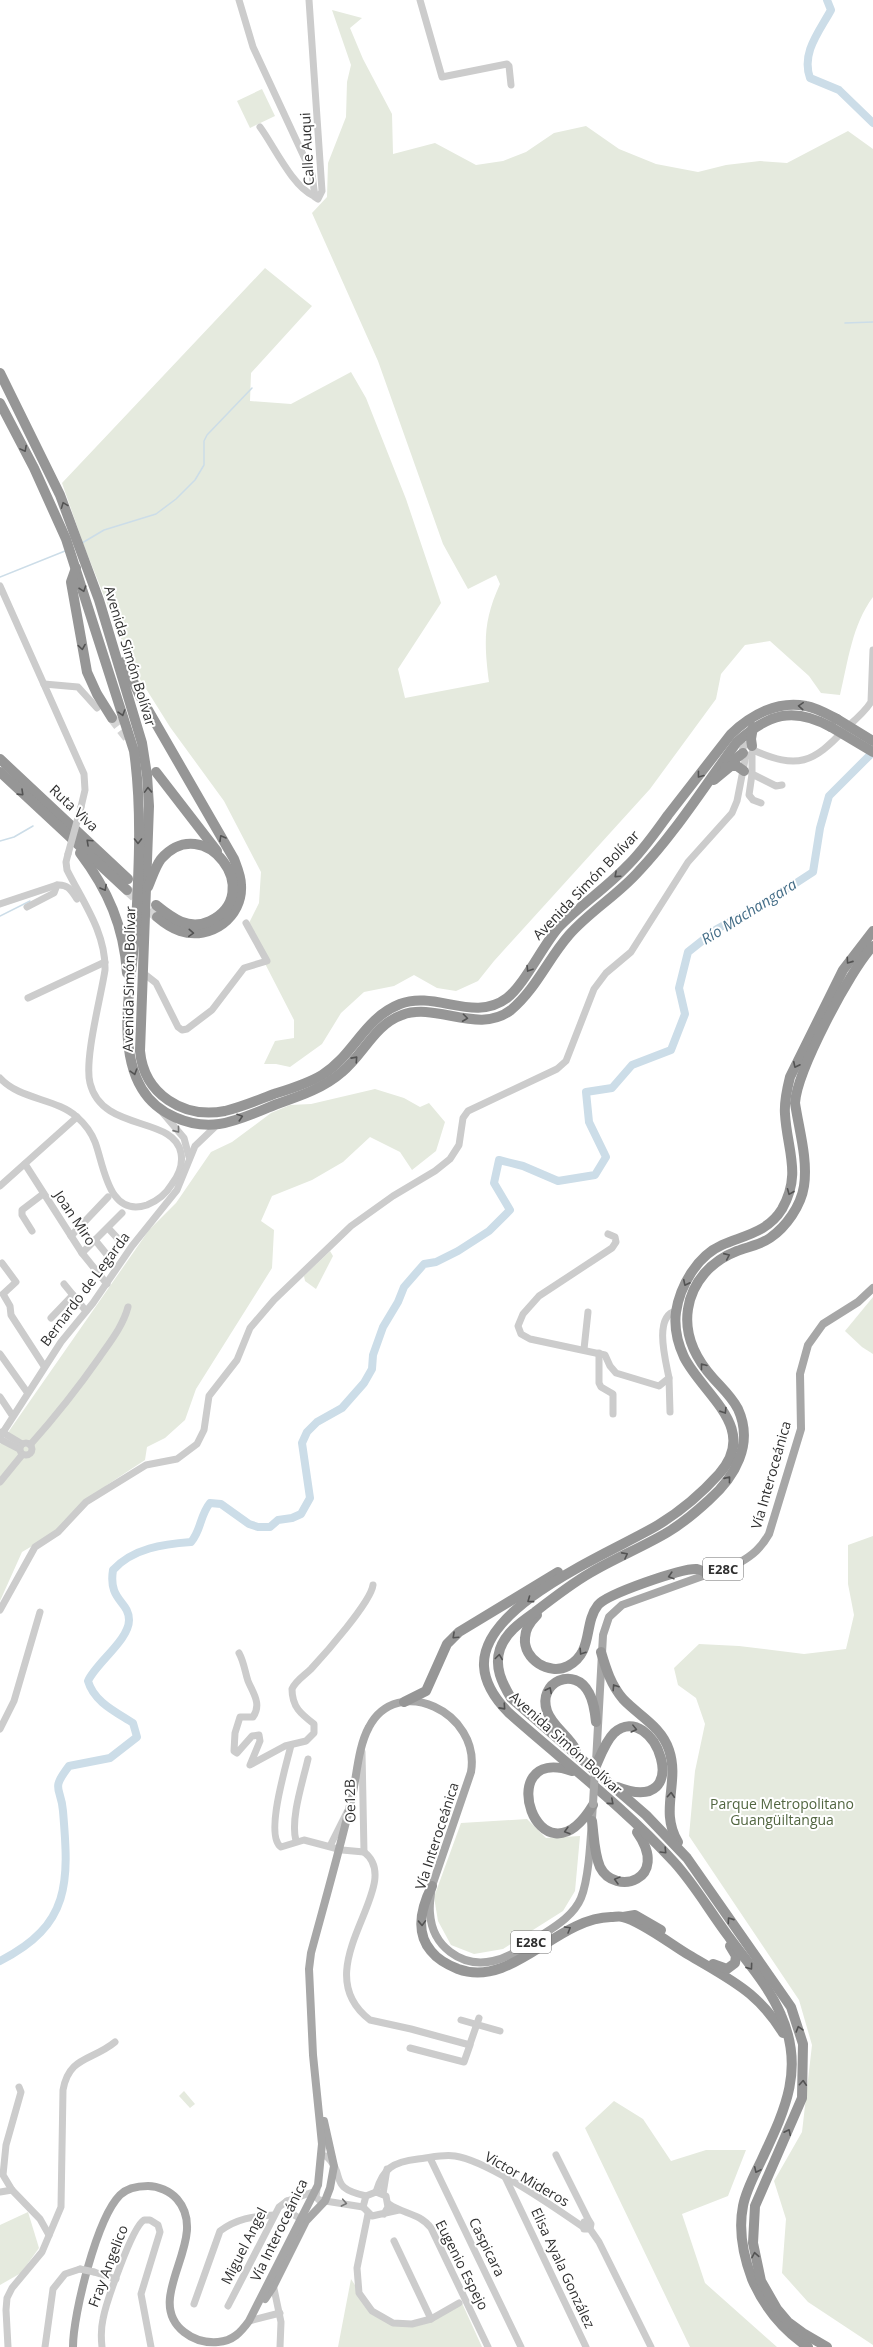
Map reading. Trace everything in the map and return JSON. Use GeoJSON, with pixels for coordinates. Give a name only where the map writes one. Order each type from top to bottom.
{"type":"FeatureCollection","features":[{"type":"Feature","properties":{"kind":"highway","name":"Avenida Simón Bolívar"},"geometry":{"type":"LineString","coordinates":[[0,373],[60,495],[109,630],[142,743],[147,775],[149,806],[142,972],[142,1064],[149,1081],[164,1098],[188,1109],[212,1112],[244,1105],[305,1083],[322,1075],[335,1065],[364,1030],[388,1009],[403,1003],[424,1001],[481,1009],[496,1005],[509,997],[559,928],[627,867],[731,734],[745,721],[766,710],[791,705],[806,706],[834,723],[873,752]]}},
{"type":"Feature","properties":{"kind":"highway","name":"Avenida Simón Bolívar"},"geometry":{"type":"LineString","coordinates":[[0,403],[47,495],[76,568],[130,739],[138,778],[136,921],[129,992],[130,1055],[135,1076],[143,1092],[158,1108],[186,1121],[218,1124],[302,1096],[326,1084],[342,1072],[387,1022],[402,1015],[416,1012],[476,1019],[494,1018],[507,1013],[530,991],[568,936],[636,875],[656,853],[737,742],[754,727],[772,718],[792,714],[834,723],[873,741]]}},
{"type":"Feature","properties":{"kind":"highway"},"geometry":{"type":"LineString","coordinates":[[76,568],[71,582],[87,672],[97,694],[112,718]]}},
{"type":"Feature","properties":{"kind":"highway"},"geometry":{"type":"LineString","coordinates":[[109,630],[140,696],[234,859],[239,872],[241,885],[236,909],[227,921],[217,928],[200,933],[185,932],[170,927],[156,917]]}},
{"type":"Feature","properties":{"kind":"highway"},"geometry":{"type":"LineString","coordinates":[[696,799],[730,761],[749,752],[754,727]]}},
{"type":"Feature","properties":{"kind":"highway","name":"Ruta Viva"},"geometry":{"type":"LineString","coordinates":[[0,759],[128,879]]}},
{"type":"Feature","properties":{"kind":"highway"},"geometry":{"type":"LineString","coordinates":[[714,780],[731,766],[737,766],[748,772]]}},
{"type":"Feature","properties":{"kind":"highway","name":"Ruta Viva"},"geometry":{"type":"LineString","coordinates":[[0,772],[127,890]]}},
{"type":"Feature","properties":{"kind":"highway"},"geometry":{"type":"LineString","coordinates":[[156,772],[222,858],[232,879],[232,893],[228,905],[217,918],[202,923],[180,923],[156,905]]}},
{"type":"Feature","properties":{"kind":"highway"},"geometry":{"type":"LineString","coordinates":[[76,843],[80,852],[103,887],[116,916],[123,941],[129,992]]}},
{"type":"Feature","properties":{"kind":"highway"},"geometry":{"type":"LineString","coordinates":[[145,892],[158,864],[174,849],[189,844],[200,846],[209,848],[222,858]]}},
{"type":"Feature","properties":{"kind":"highway","name":"Avenida Simón Bolívar"},"geometry":{"type":"LineString","coordinates":[[808,2347],[783,2327],[763,2301],[744,2258],[741,2234],[743,2206],[752,2180],[789,2096],[792,2079],[790,2043],[781,2015],[766,1989],[720,1926],[689,1879],[674,1862],[626,1815],[508,1713],[496,1699],[488,1685],[484,1666],[486,1646],[498,1626],[525,1603],[573,1569],[656,1526],[675,1514],[701,1494],[721,1471],[730,1454],[733,1441],[732,1428],[727,1415],[684,1357],[677,1338],[676,1311],[686,1283],[704,1258],[720,1246],[758,1233],[772,1222],[781,1210],[792,1188],[793,1169],[785,1115],[786,1096],[790,1077],[843,970],[873,930]]}},
{"type":"Feature","properties":{"kind":"highway","name":"Avenida Simón Bolívar"},"geometry":{"type":"LineString","coordinates":[[827,2347],[788,2322],[777,2309],[761,2281],[753,2243],[756,2206],[802,2098],[803,2044],[798,2024],[781,1992],[687,1858],[646,1815],[511,1698],[500,1676],[498,1664],[500,1649],[513,1628],[554,1597],[590,1573],[668,1532],[691,1516],[731,1477],[741,1459],[744,1442],[743,1427],[738,1408],[698,1360],[690,1342],[687,1323],[688,1308],[693,1291],[703,1274],[719,1259],[769,1239],[782,1227],[796,1209],[804,1188],[806,1171],[795,1103],[796,1092],[807,1065],[851,976],[873,946]]}},
{"type":"Feature","properties":{"kind":"highway"},"geometry":{"type":"LineString","coordinates":[[404,1702],[426,1691],[447,1644],[459,1632],[559,1571],[573,1569]]}},
{"type":"Feature","properties":{"kind":"highway"},"geometry":{"type":"LineString","coordinates":[[554,1597],[531,1623],[524,1637],[525,1644],[535,1661],[546,1668],[560,1669],[572,1663],[582,1652],[594,1612],[605,1599],[638,1586],[692,1570],[709,1574]]}},
{"type":"Feature","properties":{"kind":"highway"},"geometry":{"type":"LineString","coordinates":[[601,1652],[616,1690],[624,1700],[654,1726],[669,1749],[673,1770],[670,1825],[687,1858]]}},
{"type":"Feature","properties":{"kind":"highway"},"geometry":{"type":"LineString","coordinates":[[581,1759],[573,1744],[547,1713],[545,1698],[550,1686],[558,1679],[568,1678],[584,1685],[592,1700],[596,1722]]}},
{"type":"Feature","properties":{"kind":"highway"},"geometry":{"type":"LineString","coordinates":[[596,1768],[608,1740],[619,1730],[631,1728],[651,1738],[663,1761],[662,1774],[657,1785],[647,1792],[639,1794],[610,1784]]}},
{"type":"Feature","properties":{"kind":"highway"},"geometry":{"type":"LineString","coordinates":[[575,1772],[554,1766],[546,1766],[531,1778],[528,1790],[530,1805],[535,1818],[546,1830],[552,1833],[566,1833],[578,1826],[593,1804]]}},
{"type":"Feature","properties":{"kind":"highway"},"geometry":{"type":"LineString","coordinates":[[592,1821],[597,1859],[602,1871],[612,1879],[628,1882],[638,1878],[645,1871],[649,1856],[645,1844],[626,1815]]}},
{"type":"Feature","properties":{"kind":"highway"},"geometry":{"type":"LineString","coordinates":[[432,1886],[425,1901],[421,1916],[422,1930],[426,1944],[444,1962],[472,1972],[481,1973],[500,1969],[585,1921],[602,1917],[623,1917],[630,1914],[642,1918],[719,1968],[727,1969],[735,1963],[736,1956],[720,1926]]}},
{"type":"Feature","properties":{"kind":"highway"},"geometry":{"type":"LineString","coordinates":[[623,1917],[667,1940],[749,1993],[768,2011],[790,2043]]}},
{"type":"Feature","properties":{"kind":"main road","name":"Vía Interoceánica"},"geometry":{"type":"LineString","coordinates":[[255,2310],[273,2287],[316,2188],[322,2144],[313,2064],[314,2040],[310,1964],[334,1848],[349,1808],[365,1737],[373,1720],[389,1707],[404,1702],[427,1704],[443,1711],[461,1727],[468,1738],[472,1764],[468,1783],[432,1886],[430,1903],[431,1922],[437,1937],[448,1951],[461,1959],[475,1963],[490,1962],[504,1957],[553,1928],[574,1909],[585,1886],[596,1768],[596,1722],[604,1625],[609,1617],[622,1605],[739,1563],[754,1555],[762,1546],[769,1534],[801,1429],[800,1374],[808,1345],[823,1324],[858,1302],[873,1288]]}},
{"type":"Feature","properties":{"kind":"main road","name":"Vía Interoceánica"},"geometry":{"type":"LineString","coordinates":[[74,2347],[76,2311],[91,2257],[108,2212],[120,2195],[130,2188],[142,2186],[155,2186],[177,2198],[184,2209],[187,2220],[186,2239],[169,2298],[170,2314],[179,2328],[198,2340],[216,2342],[233,2338],[249,2321],[272,2274],[302,2220],[325,2201],[330,2188],[334,2166],[324,2122],[318,2053],[314,2040]]}},
{"type":"Feature","properties":{"kind":"street","name":"Calle Auqui"},"geometry":{"type":"LineString","coordinates":[[239,0],[253,47],[312,174],[314,196],[318,199],[322,192],[309,0]]}},
{"type":"Feature","properties":{"kind":"street"},"geometry":{"type":"LineString","coordinates":[[420,0],[442,78],[507,64],[509,66],[511,85]]}},
{"type":"Feature","properties":{"kind":"street"},"geometry":{"type":"LineString","coordinates":[[260,127],[281,162],[307,191],[314,196]]}},
{"type":"Feature","properties":{"kind":"street"},"geometry":{"type":"LineString","coordinates":[[0,586],[84,774],[85,790],[66,862],[67,870],[91,916],[104,948],[105,962],[90,1060],[90,1085],[102,1104],[114,1114],[129,1121],[159,1130],[171,1137],[179,1148],[183,1167],[172,1185],[162,1196],[143,1206],[129,1206],[116,1196],[108,1186],[95,1140],[77,1117],[66,1109],[17,1090],[0,1078]]}},
{"type":"Feature","properties":{"kind":"street"},"geometry":{"type":"LineString","coordinates":[[761,803],[751,799],[749,795],[749,752],[789,762],[807,759],[827,748],[870,702],[873,650]]}},
{"type":"Feature","properties":{"kind":"street"},"geometry":{"type":"LineString","coordinates":[[44,684],[78,687],[97,708]]}},
{"type":"Feature","properties":{"kind":"street"},"geometry":{"type":"LineString","coordinates":[[748,772],[776,786],[782,785]]}},
{"type":"Feature","properties":{"kind":"street"},"geometry":{"type":"LineString","coordinates":[[0,1608],[35,1547],[58,1532],[86,1502],[146,1465],[177,1459],[190,1451],[202,1437],[209,1396],[237,1360],[250,1328],[274,1300],[351,1226],[450,1159],[459,1145],[463,1118],[468,1111],[557,1069],[566,1062],[594,989],[606,973],[632,952],[688,862],[732,813],[748,772]]}},
{"type":"Feature","properties":{"kind":"street"},"geometry":{"type":"LineString","coordinates":[[0,904],[64,884],[69,887],[91,916]]}},
{"type":"Feature","properties":{"kind":"street"},"geometry":{"type":"LineString","coordinates":[[27,907],[54,893],[57,885]]}},
{"type":"Feature","properties":{"kind":"street"},"geometry":{"type":"LineString","coordinates":[[142,972],[156,983],[178,1027],[182,1030],[187,1029],[212,1010],[244,968],[267,961],[246,923]]}},
{"type":"Feature","properties":{"kind":"street"},"geometry":{"type":"LineString","coordinates":[[28,998],[105,962]]}},
{"type":"Feature","properties":{"kind":"street"},"geometry":{"type":"LineString","coordinates":[[158,1108],[184,1138],[189,1157]]}},
{"type":"Feature","properties":{"kind":"street"},"geometry":{"type":"LineString","coordinates":[[0,1186],[77,1117]]}},
{"type":"Feature","properties":{"kind":"street","name":"Bernardo de Legarda"},"geometry":{"type":"LineString","coordinates":[[1,1436],[12,1415],[44,1366],[107,1284],[132,1246],[177,1190],[183,1167],[201,1139],[218,1124]]}},
{"type":"Feature","properties":{"kind":"street","name":"Joan Miro"},"geometry":{"type":"LineString","coordinates":[[25,1164],[82,1253],[107,1284]]}},
{"type":"Feature","properties":{"kind":"street"},"geometry":{"type":"LineString","coordinates":[[32,1231],[22,1214],[22,1210],[43,1194]]}},
{"type":"Feature","properties":{"kind":"street"},"geometry":{"type":"LineString","coordinates":[[71,1236],[108,1197]]}},
{"type":"Feature","properties":{"kind":"street"},"geometry":{"type":"LineString","coordinates":[[82,1253],[122,1213]]}},
{"type":"Feature","properties":{"kind":"street"},"geometry":{"type":"LineString","coordinates":[[108,1228],[121,1242]]}},
{"type":"Feature","properties":{"kind":"street"},"geometry":{"type":"LineString","coordinates":[[608,1234],[615,1237],[616,1242],[612,1248],[539,1296],[523,1314],[518,1326],[521,1334],[527,1338],[605,1354],[613,1371],[620,1375],[655,1386],[659,1386],[669,1378]]}},
{"type":"Feature","properties":{"kind":"street"},"geometry":{"type":"LineString","coordinates":[[95,1240],[108,1256]]}},
{"type":"Feature","properties":{"kind":"street"},"geometry":{"type":"LineString","coordinates":[[2,1263],[16,1282],[3,1294],[10,1306],[11,1315],[44,1366]]}},
{"type":"Feature","properties":{"kind":"street"},"geometry":{"type":"LineString","coordinates":[[64,1284],[86,1311]]}},
{"type":"Feature","properties":{"kind":"street"},"geometry":{"type":"LineString","coordinates":[[51,1318],[72,1295]]}},
{"type":"Feature","properties":{"kind":"street"},"geometry":{"type":"LineString","coordinates":[[0,1482],[21,1449],[30,1445],[59,1413],[86,1377],[112,1340],[128,1308]]}},
{"type":"Feature","properties":{"kind":"street"},"geometry":{"type":"LineString","coordinates":[[670,1412],[669,1378],[664,1350],[664,1331],[668,1314],[676,1311]]}},
{"type":"Feature","properties":{"kind":"street"},"geometry":{"type":"LineString","coordinates":[[584,1349],[588,1312]]}},
{"type":"Feature","properties":{"kind":"street"},"geometry":{"type":"LineString","coordinates":[[599,1353],[599,1385],[613,1394],[613,1414]]}},
{"type":"Feature","properties":{"kind":"street"},"geometry":{"type":"LineString","coordinates":[[0,1354],[27,1392]]}},
{"type":"Feature","properties":{"kind":"street"},"geometry":{"type":"LineString","coordinates":[[0,1396],[12,1415]]}},
{"type":"Feature","properties":{"kind":"street"},"geometry":{"type":"LineString","coordinates":[[1,1436],[29,1455],[32,1452],[30,1445]]}},
{"type":"Feature","properties":{"kind":"street"},"geometry":{"type":"LineString","coordinates":[[239,1653],[248,1681],[256,1697],[257,1705],[253,1717],[240,1717],[235,1733],[235,1753],[252,1736],[259,1734],[260,1741],[250,1765],[276,1750],[310,1738],[315,1729],[314,1724],[299,1712],[294,1704],[292,1697],[294,1684],[324,1655],[370,1596],[373,1585]]}},
{"type":"Feature","properties":{"kind":"street"},"geometry":{"type":"LineString","coordinates":[[0,1729],[14,1701],[40,1612]]}},
{"type":"Feature","properties":{"kind":"street"},"geometry":{"type":"LineString","coordinates":[[291,1745],[276,1808],[276,1842],[281,1847],[296,1841],[304,1840],[334,1848],[364,1852],[372,1860],[376,1880],[355,1935],[347,1961],[348,1980],[353,2000],[362,2013],[371,2021],[411,2028],[470,2044]]}},
{"type":"Feature","properties":{"kind":"street","name":"Oe12B"},"geometry":{"type":"LineString","coordinates":[[362,1749],[364,1852]]}},
{"type":"Feature","properties":{"kind":"street"},"geometry":{"type":"LineString","coordinates":[[296,1841],[295,1824],[308,1759]]}},
{"type":"Feature","properties":{"kind":"street"},"geometry":{"type":"LineString","coordinates":[[461,2020],[478,2021],[500,2031]]}},
{"type":"Feature","properties":{"kind":"street"},"geometry":{"type":"LineString","coordinates":[[410,2048],[464,2062],[478,2021]]}},
{"type":"Feature","properties":{"kind":"street"},"geometry":{"type":"LineString","coordinates":[[8,2347],[6,2310],[7,2298],[12,2288],[42,2252],[61,2207],[63,2090],[65,2080],[74,2065],[99,2053],[115,2042]]}},
{"type":"Feature","properties":{"kind":"street"},"geometry":{"type":"LineString","coordinates":[[19,2087],[21,2092],[6,2145],[3,2175],[12,2190],[40,2219],[49,2235]]}},
{"type":"Feature","properties":{"kind":"street"},"geometry":{"type":"LineString","coordinates":[[556,2155],[589,2221],[584,2222],[587,2228]]}},
{"type":"Feature","properties":{"kind":"street"},"geometry":{"type":"LineString","coordinates":[[321,2156],[326,2156],[334,2166],[340,2183],[346,2190],[366,2196],[380,2193],[388,2204],[384,2214]]}},
{"type":"Feature","properties":{"kind":"street","name":"Victor Mideros"},"geometry":{"type":"LineString","coordinates":[[380,2193],[388,2169],[406,2160],[454,2156],[478,2164],[522,2188],[587,2228],[599,2242],[651,2347]]}},
{"type":"Feature","properties":{"kind":"street","name":"Caspicara"},"geometry":{"type":"LineString","coordinates":[[430,2158],[521,2347]]}},
{"type":"Feature","properties":{"kind":"street","name":"Elisa Ayala González"},"geometry":{"type":"LineString","coordinates":[[506,2179],[586,2347]]}},
{"type":"Feature","properties":{"kind":"street"},"geometry":{"type":"LineString","coordinates":[[316,2188],[316,2197],[325,2201],[340,2202],[363,2207],[368,2214],[376,2217]]}},
{"type":"Feature","properties":{"kind":"street","name":"Miguel Angel"},"geometry":{"type":"LineString","coordinates":[[228,2306],[274,2215],[287,2202],[316,2188]]}},
{"type":"Feature","properties":{"kind":"street"},"geometry":{"type":"LineString","coordinates":[[515,2196],[517,2190],[522,2188]]}},
{"type":"Feature","properties":{"kind":"street"},"geometry":{"type":"LineString","coordinates":[[0,2192],[12,2190]]}},
{"type":"Feature","properties":{"kind":"street"},"geometry":{"type":"LineString","coordinates":[[363,2207],[366,2196]]}},
{"type":"Feature","properties":{"kind":"street","name":"Miguel Angel"},"geometry":{"type":"LineString","coordinates":[[287,2202],[294,2216],[302,2220]]}},
{"type":"Feature","properties":{"kind":"street","name":"Eugenio Espejo"},"geometry":{"type":"LineString","coordinates":[[388,2204],[399,2210],[419,2216],[431,2228],[488,2347]]}},
{"type":"Feature","properties":{"kind":"street"},"geometry":{"type":"LineString","coordinates":[[365,2235],[376,2217],[399,2210]]}},
{"type":"Feature","properties":{"kind":"street"},"geometry":{"type":"LineString","coordinates":[[368,2214],[365,2235],[357,2268],[360,2293],[372,2312],[393,2323],[412,2324],[431,2319],[459,2303]]}},
{"type":"Feature","properties":{"kind":"street"},"geometry":{"type":"LineString","coordinates":[[194,2304],[220,2232],[228,2225],[246,2218],[274,2215]]}},
{"type":"Feature","properties":{"kind":"street","name":"Fray Angelico"},"geometry":{"type":"LineString","coordinates":[[102,2347],[103,2318],[116,2279],[139,2222],[144,2220],[154,2221],[158,2225],[159,2237],[141,2294],[151,2347]]}},
{"type":"Feature","properties":{"kind":"street"},"geometry":{"type":"LineString","coordinates":[[394,2241],[431,2319]]}},
{"type":"Feature","properties":{"kind":"street"},"geometry":{"type":"LineString","coordinates":[[44,2347],[53,2289],[65,2274],[80,2269],[116,2279]]}},
{"type":"Feature","properties":{"kind":"street"},"geometry":{"type":"LineString","coordinates":[[272,2274],[273,2287],[280,2313],[282,2330],[280,2347]]}},
{"type":"Feature","properties":{"kind":"street"},"geometry":{"type":"LineString","coordinates":[[249,2321],[280,2313]]}},
{"type":"Feature","properties":{"kind":"green space"},"geometry":{"type":"Polygon","coordinates":[[[332,10],[362,18],[350,28],[363,59],[392,114],[393,154],[435,143],[476,165],[503,161],[526,152],[554,133],[586,126],[619,149],[656,164],[698,172],[726,165],[760,161],[787,163],[848,131],[873,149],[873,597],[860,619],[855,632],[840,695],[821,693],[809,676],[770,641],[745,645],[721,674],[716,699],[650,789],[494,961],[478,981],[456,991],[437,988],[414,975],[394,986],[364,992],[341,1013],[322,1044],[290,1067],[276,1064],[264,1064],[275,1041],[294,1038],[294,1020],[256,946],[248,925],[259,903],[261,872],[224,801],[170,727],[133,668],[84,546],[62,483],[265,268],[312,306],[251,373],[250,401],[291,404],[351,372],[366,398],[406,499],[441,603],[398,669],[405,698],[489,682],[486,655],[486,632],[490,609],[500,584],[496,575],[468,589],[443,544],[378,361],[312,213],[327,197],[328,163],[346,117],[347,82],[351,65],[332,10]]]}},
{"type":"Feature","properties":{"kind":"green space"},"geometry":{"type":"Polygon","coordinates":[[[262,89],[275,116],[250,128],[237,101],[262,89]]]}},
{"type":"Feature","properties":{"kind":"green space"},"geometry":{"type":"Polygon","coordinates":[[[375,1089],[404,1098],[420,1107],[429,1103],[445,1122],[436,1151],[412,1170],[400,1152],[370,1137],[343,1162],[312,1180],[272,1196],[261,1221],[274,1230],[272,1268],[196,1389],[185,1420],[165,1438],[147,1447],[145,1460],[107,1485],[56,1532],[22,1552],[0,1601],[0,1444],[149,1230],[176,1203],[211,1152],[232,1142],[271,1113],[290,1105],[311,1104],[375,1089]]]}},
{"type":"Feature","properties":{"kind":"green space"},"geometry":{"type":"Polygon","coordinates":[[[330,1251],[333,1256],[316,1289],[305,1281],[304,1276],[330,1251]]]}},
{"type":"Feature","properties":{"kind":"green space"},"geometry":{"type":"Polygon","coordinates":[[[873,1297],[873,1354],[862,1347],[845,1331],[873,1297]]]}},
{"type":"Feature","properties":{"kind":"green space","name":"Parque Metropolitano Guangüiltangua"},"geometry":{"type":"Polygon","coordinates":[[[873,1536],[873,2345],[808,2302],[782,2273],[786,2219],[774,2181],[802,2132],[812,2045],[799,2000],[689,1836],[695,1771],[705,1724],[696,1698],[678,1685],[674,1668],[699,1644],[739,1646],[804,1654],[846,1649],[854,1615],[848,1584],[848,1545],[873,1536]]]}},
{"type":"Feature","properties":{"kind":"green space"},"geometry":{"type":"Polygon","coordinates":[[[527,1819],[546,1838],[580,1836],[575,1891],[563,1911],[503,1949],[474,1954],[451,1945],[438,1921],[434,1897],[461,1823],[527,1819]]]}},
{"type":"Feature","properties":{"kind":"green space"},"geometry":{"type":"Polygon","coordinates":[[[184,2091],[195,2104],[190,2108],[179,2096],[184,2091]]]}},
{"type":"Feature","properties":{"kind":"green space"},"geometry":{"type":"Polygon","coordinates":[[[614,2101],[643,2119],[671,2161],[706,2150],[746,2150],[728,2196],[682,2214],[705,2283],[777,2347],[690,2347],[585,2128],[614,2101]]]}},
{"type":"Feature","properties":{"kind":"green space"},"geometry":{"type":"Polygon","coordinates":[[[28,2212],[39,2248],[21,2273],[0,2285],[0,2225],[28,2212]]]}},
{"type":"Feature","properties":{"kind":"green space"},"geometry":{"type":"Polygon","coordinates":[[[351,2279],[372,2311],[391,2322],[431,2320],[462,2303],[482,2347],[338,2347],[351,2279]]]}},
{"type":"Feature","properties":{"kind":"waterway","name":"Río Machangara"},"geometry":{"type":"LineString","coordinates":[[827,0],[831,10],[810,51],[808,60],[810,78],[839,90],[873,123]]}},
{"type":"Feature","properties":{"kind":"waterway"},"geometry":{"type":"LineString","coordinates":[[845,323],[873,322]]}},
{"type":"Feature","properties":{"kind":"waterway"},"geometry":{"type":"LineString","coordinates":[[82,543],[104,530],[156,514],[176,499],[195,480],[204,465],[204,441],[207,435],[252,388]]}},
{"type":"Feature","properties":{"kind":"waterway"},"geometry":{"type":"LineString","coordinates":[[0,577],[65,551]]}},
{"type":"Feature","properties":{"kind":"waterway"},"geometry":{"type":"LineString","coordinates":[[0,1961],[23,1947],[41,1932],[53,1916],[60,1899],[66,1859],[63,1811],[58,1788],[63,1774],[69,1766],[110,1758],[137,1737],[133,1723],[100,1701],[95,1695],[88,1681],[128,1628],[128,1614],[113,1588],[113,1570],[130,1557],[149,1548],[191,1542],[197,1533],[204,1513],[210,1503],[221,1504],[249,1524],[258,1527],[270,1527],[278,1520],[292,1518],[301,1514],[310,1498],[302,1443],[307,1432],[317,1422],[342,1408],[364,1383],[372,1369],[373,1355],[383,1327],[398,1302],[404,1287],[424,1264],[436,1262],[458,1251],[489,1231],[510,1210],[494,1183],[499,1160],[523,1166],[558,1181],[595,1175],[606,1157],[589,1122],[586,1092],[612,1088],[632,1065],[671,1050],[685,1014],[679,988],[688,952],[717,929],[770,900],[813,872],[820,828],[829,796],[873,752]]}},
{"type":"Feature","properties":{"kind":"waterway"},"geometry":{"type":"LineString","coordinates":[[0,841],[14,837],[33,826]]}},
{"type":"Feature","properties":{"kind":"waterway"},"geometry":{"type":"LineString","coordinates":[[0,916],[30,901]]}},
{"type":"Feature","properties":{"kind":"tunnel"},"geometry":{"type":"LineString","coordinates":[[112,718],[130,741]]}},
{"type":"Feature","properties":{"kind":"tunnel"},"geometry":{"type":"LineString","coordinates":[[127,890],[157,917]]}}]}
